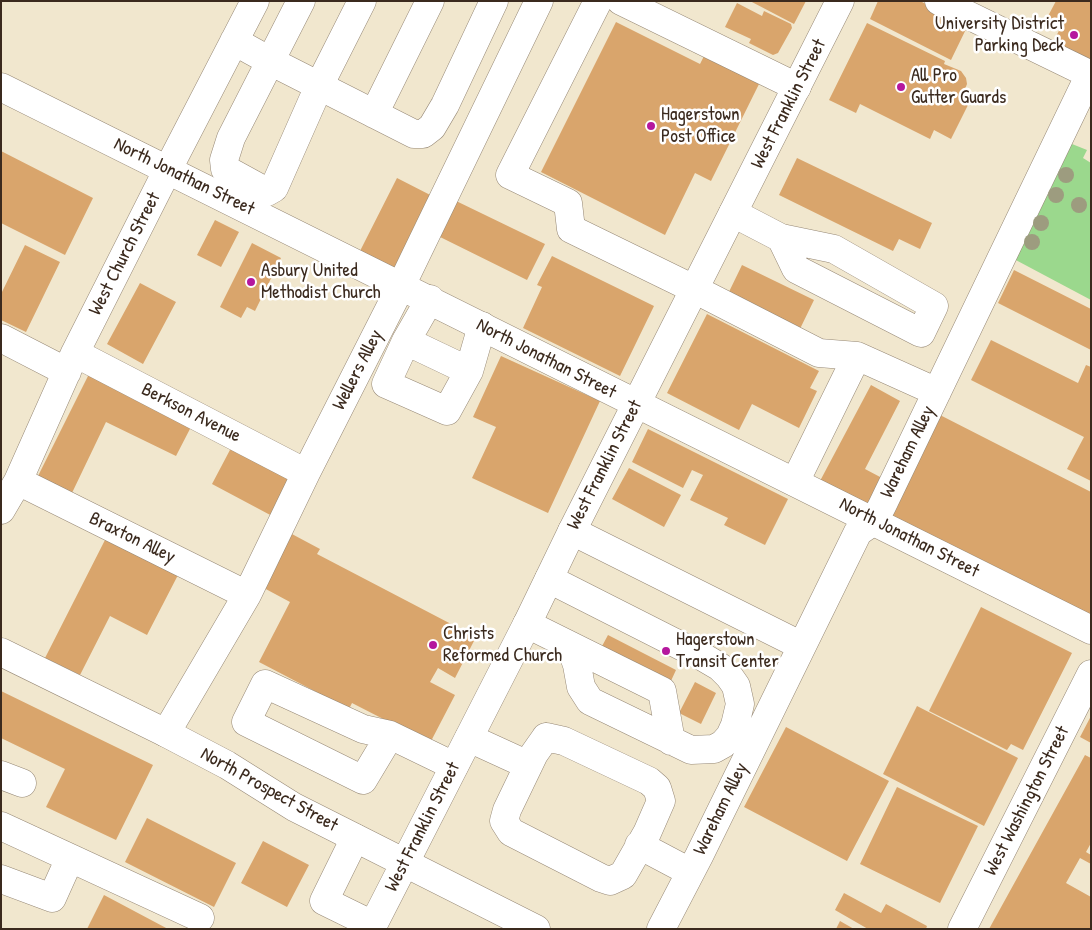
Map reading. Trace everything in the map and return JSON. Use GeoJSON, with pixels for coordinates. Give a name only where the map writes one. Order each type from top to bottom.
{"type":"FeatureCollection","features":[{"type":"Feature","properties":{"kind":"main road","name":"West Church Street"},"geometry":{"type":"LineString","coordinates":[[1,510],[18,481],[71,363],[255,1]]}},
{"type":"Feature","properties":{"kind":"main road"},"geometry":{"type":"LineString","coordinates":[[301,1],[231,138],[224,160],[225,169],[267,192],[274,188],[319,86],[362,1]]}},
{"type":"Feature","properties":{"kind":"main road"},"geometry":{"type":"LineString","coordinates":[[374,114],[430,1]]}},
{"type":"Feature","properties":{"kind":"main road"},"geometry":{"type":"LineString","coordinates":[[234,41],[414,134],[423,134],[432,127],[445,105],[494,1]]}},
{"type":"Feature","properties":{"kind":"main road","name":"Wellers Alley"},"geometry":{"type":"LineString","coordinates":[[166,733],[247,595],[306,473],[401,286],[539,1]]}},
{"type":"Feature","properties":{"kind":"main road"},"geometry":{"type":"LineString","coordinates":[[598,1],[510,175],[568,203],[571,229],[819,353],[856,356],[937,392]]}},
{"type":"Feature","properties":{"kind":"main road"},"geometry":{"type":"LineString","coordinates":[[620,1],[797,88]]}},
{"type":"Feature","properties":{"kind":"main road","name":"West Franklin Street"},"geometry":{"type":"LineString","coordinates":[[372,927],[527,624],[572,531],[840,1]]}},
{"type":"Feature","properties":{"kind":"main road"},"geometry":{"type":"LineString","coordinates":[[939,1],[1090,74]]}},
{"type":"Feature","properties":{"kind":"main road","name":"Wareham Alley"},"geometry":{"type":"LineString","coordinates":[[661,929],[695,864],[858,532],[874,521],[1090,74]]}},
{"type":"Feature","properties":{"kind":"main road","name":"North Jonathan Street"},"geometry":{"type":"LineString","coordinates":[[1,87],[430,299],[636,404],[1091,630]]}},
{"type":"Feature","properties":{"kind":"main road"},"geometry":{"type":"LineString","coordinates":[[733,213],[781,238],[834,249],[934,306],[921,333],[796,269],[781,238]]}},
{"type":"Feature","properties":{"kind":"main road"},"geometry":{"type":"LineString","coordinates":[[430,299],[406,341],[386,384],[448,411],[469,370],[482,326]]}},
{"type":"Feature","properties":{"kind":"main road","name":"Berkson Avenue"},"geometry":{"type":"LineString","coordinates":[[1,338],[71,363],[306,473]]}},
{"type":"Feature","properties":{"kind":"main road"},"geometry":{"type":"LineString","coordinates":[[406,341],[469,370]]}},
{"type":"Feature","properties":{"kind":"main road"},"geometry":{"type":"LineString","coordinates":[[795,482],[856,356]]}},
{"type":"Feature","properties":{"kind":"main road","name":"Braxton Alley"},"geometry":{"type":"LineString","coordinates":[[18,481],[247,595]]}},
{"type":"Feature","properties":{"kind":"main road"},"geometry":{"type":"LineString","coordinates":[[572,531],[802,646]]}},
{"type":"Feature","properties":{"kind":"main road"},"geometry":{"type":"LineString","coordinates":[[549,579],[708,659],[720,667],[736,686],[740,704],[736,725],[727,740],[714,749],[691,750],[635,723],[590,701],[581,688],[572,650],[606,664],[635,723]]}},
{"type":"Feature","properties":{"kind":"main road"},"geometry":{"type":"LineString","coordinates":[[527,624],[662,691],[635,723]]}},
{"type":"Feature","properties":{"kind":"main road","name":"North Prospect Street"},"geometry":{"type":"LineString","coordinates":[[1,652],[166,733],[227,765],[294,807],[536,929]]}},
{"type":"Feature","properties":{"kind":"main road","name":"West Washington Street"},"geometry":{"type":"LineString","coordinates":[[962,929],[1091,674]]}},
{"type":"Feature","properties":{"kind":"main road"},"geometry":{"type":"LineString","coordinates":[[390,735],[363,780],[246,722],[265,684],[363,729],[390,735],[454,766]]}},
{"type":"Feature","properties":{"kind":"main road"},"geometry":{"type":"LineString","coordinates":[[472,731],[531,760]]}},
{"type":"Feature","properties":{"kind":"main road"},"geometry":{"type":"LineString","coordinates":[[546,737],[564,741],[649,781],[657,788],[661,802],[643,839],[623,875],[610,881],[511,832],[504,821],[505,815],[531,760],[546,737]]}},
{"type":"Feature","properties":{"kind":"main road"},"geometry":{"type":"LineString","coordinates":[[1,826],[200,918]]}},
{"type":"Feature","properties":{"kind":"main road"},"geometry":{"type":"LineString","coordinates":[[356,838],[324,900],[372,927]]}},
{"type":"Feature","properties":{"kind":"main road"},"geometry":{"type":"LineString","coordinates":[[643,839],[695,864]]}},
{"type":"Feature","properties":{"kind":"main road"},"geometry":{"type":"LineString","coordinates":[[1,879],[52,898],[70,858]]}},
{"type":"Feature","properties":{"kind":"green space"},"geometry":{"type":"Polygon","coordinates":[[[1067,142],[1087,150],[1083,158],[1091,163],[1091,300],[1012,258],[1067,142]]]}},
{"type":"Feature","properties":{"kind":"building"},"geometry":{"type":"Polygon","coordinates":[[[750,1],[806,1],[794,24],[750,1]]]}},
{"type":"Feature","properties":{"kind":"building"},"geometry":{"type":"Polygon","coordinates":[[[878,1],[920,1],[968,25],[951,60],[870,19],[878,1]]]}},
{"type":"Feature","properties":{"kind":"building","name":"University District Parking Deck"},"geometry":{"type":"Polygon","coordinates":[[[1056,1],[1091,1],[1091,64],[1052,44],[1062,25],[1047,18],[1056,1]]]}},
{"type":"Feature","properties":{"kind":"building"},"geometry":{"type":"Polygon","coordinates":[[[737,3],[762,16],[764,11],[791,24],[792,28],[778,53],[773,55],[749,43],[751,39],[725,27],[737,3]]]}},
{"type":"Feature","properties":{"kind":"building","name":"Hagerstown Post Office"},"geometry":{"type":"Polygon","coordinates":[[[616,22],[700,64],[706,52],[761,80],[711,181],[695,173],[665,235],[541,172],[616,22]]]}},
{"type":"Feature","properties":{"kind":"building"},"geometry":{"type":"Polygon","coordinates":[[[867,23],[945,61],[944,64],[961,71],[966,78],[967,84],[961,99],[969,103],[951,139],[934,130],[930,139],[860,104],[856,113],[829,100],[867,23]]]}},
{"type":"Feature","properties":{"kind":"building"},"geometry":{"type":"Polygon","coordinates":[[[1,151],[93,198],[65,255],[1,223],[1,151]]]}},
{"type":"Feature","properties":{"kind":"building"},"geometry":{"type":"Polygon","coordinates":[[[797,158],[932,223],[920,249],[899,239],[893,251],[779,195],[797,158]]]}},
{"type":"Feature","properties":{"kind":"building"},"geometry":{"type":"Polygon","coordinates":[[[397,178],[440,200],[403,273],[360,251],[397,178]]]}},
{"type":"Feature","properties":{"kind":"building"},"geometry":{"type":"Polygon","coordinates":[[[452,199],[545,244],[527,280],[434,234],[452,199]]]}},
{"type":"Feature","properties":{"kind":"building"},"geometry":{"type":"Polygon","coordinates":[[[215,220],[239,232],[221,267],[197,255],[215,220]]]}},
{"type":"Feature","properties":{"kind":"building","name":"Asbury United Methodist Church"},"geometry":{"type":"Polygon","coordinates":[[[252,243],[281,258],[255,311],[247,307],[241,318],[220,307],[252,243]]]}},
{"type":"Feature","properties":{"kind":"building"},"geometry":{"type":"Polygon","coordinates":[[[25,245],[60,262],[26,332],[1,320],[1,294],[25,245]]]}},
{"type":"Feature","properties":{"kind":"building"},"geometry":{"type":"Polygon","coordinates":[[[552,256],[654,306],[620,376],[523,328],[542,287],[537,285],[552,256]]]}},
{"type":"Feature","properties":{"kind":"building"},"geometry":{"type":"Polygon","coordinates":[[[742,265],[814,300],[798,333],[726,298],[742,265]]]}},
{"type":"Feature","properties":{"kind":"building"},"geometry":{"type":"Polygon","coordinates":[[[1014,270],[1091,309],[1091,350],[998,303],[1014,270]]]}},
{"type":"Feature","properties":{"kind":"building"},"geometry":{"type":"Polygon","coordinates":[[[140,283],[176,302],[143,364],[107,344],[140,283]]]}},
{"type":"Feature","properties":{"kind":"building"},"geometry":{"type":"Polygon","coordinates":[[[707,314],[819,371],[810,388],[817,391],[799,428],[752,404],[739,430],[667,393],[707,314]]]}},
{"type":"Feature","properties":{"kind":"building"},"geometry":{"type":"Polygon","coordinates":[[[991,340],[1078,383],[1086,365],[1091,367],[1091,481],[1067,469],[1084,437],[971,380],[991,340]]]}},
{"type":"Feature","properties":{"kind":"building"},"geometry":{"type":"Polygon","coordinates":[[[501,356],[600,401],[548,513],[472,478],[496,427],[473,417],[501,356]]]}},
{"type":"Feature","properties":{"kind":"building"},"geometry":{"type":"Polygon","coordinates":[[[89,374],[192,425],[176,456],[106,422],[71,495],[37,478],[89,374]]]}},
{"type":"Feature","properties":{"kind":"building"},"geometry":{"type":"Polygon","coordinates":[[[871,385],[900,401],[865,469],[882,478],[867,506],[820,481],[871,385]]]}},
{"type":"Feature","properties":{"kind":"building"},"geometry":{"type":"Polygon","coordinates":[[[938,414],[1091,492],[1091,618],[888,514],[938,414]]]}},
{"type":"Feature","properties":{"kind":"building"},"geometry":{"type":"Polygon","coordinates":[[[648,429],[788,499],[765,545],[724,525],[728,518],[690,500],[703,475],[692,470],[683,488],[632,462],[648,429]]]}},
{"type":"Feature","properties":{"kind":"building"},"geometry":{"type":"Polygon","coordinates":[[[231,448],[293,481],[274,517],[212,484],[231,448]]]}},
{"type":"Feature","properties":{"kind":"building"},"geometry":{"type":"Polygon","coordinates":[[[629,468],[681,495],[664,527],[612,499],[629,468]]]}},
{"type":"Feature","properties":{"kind":"building"},"geometry":{"type":"Polygon","coordinates":[[[290,533],[320,549],[317,554],[476,637],[455,678],[438,668],[430,682],[455,695],[430,743],[352,703],[349,709],[259,662],[290,602],[262,587],[290,533]]]}},
{"type":"Feature","properties":{"kind":"building"},"geometry":{"type":"Polygon","coordinates":[[[106,538],[178,575],[147,635],[110,616],[80,675],[45,658],[106,538]]]}},
{"type":"Feature","properties":{"kind":"building"},"geometry":{"type":"Polygon","coordinates":[[[981,607],[1072,653],[1023,750],[1011,744],[1007,750],[929,711],[981,607]]]}},
{"type":"Feature","properties":{"kind":"building"},"geometry":{"type":"Polygon","coordinates":[[[608,635],[676,670],[670,683],[601,648],[608,635]]]}},
{"type":"Feature","properties":{"kind":"building"},"geometry":{"type":"Polygon","coordinates":[[[695,682],[716,693],[701,724],[679,713],[695,682]]]}},
{"type":"Feature","properties":{"kind":"building"},"geometry":{"type":"Polygon","coordinates":[[[1,691],[153,765],[116,840],[46,807],[65,769],[1,738],[1,691]]]}},
{"type":"Feature","properties":{"kind":"building"},"geometry":{"type":"Polygon","coordinates":[[[917,706],[1018,758],[984,826],[883,774],[917,706]]]}},
{"type":"Feature","properties":{"kind":"building"},"geometry":{"type":"Polygon","coordinates":[[[1091,716],[1091,743],[1080,737],[1091,716]]]}},
{"type":"Feature","properties":{"kind":"building"},"geometry":{"type":"Polygon","coordinates":[[[786,727],[889,781],[847,861],[744,807],[786,727]]]}},
{"type":"Feature","properties":{"kind":"building"},"geometry":{"type":"Polygon","coordinates":[[[1085,755],[1091,758],[1091,843],[1086,852],[1091,855],[1091,864],[1080,858],[1066,883],[1091,897],[1091,929],[989,929],[1085,755]]]}},
{"type":"Feature","properties":{"kind":"building"},"geometry":{"type":"Polygon","coordinates":[[[897,787],[978,826],[940,903],[860,864],[897,787]]]}},
{"type":"Feature","properties":{"kind":"building"},"geometry":{"type":"Polygon","coordinates":[[[147,818],[236,863],[214,907],[125,862],[147,818]]]}},
{"type":"Feature","properties":{"kind":"building"},"geometry":{"type":"Polygon","coordinates":[[[263,841],[309,865],[287,907],[241,883],[263,841]]]}},
{"type":"Feature","properties":{"kind":"building"},"geometry":{"type":"Polygon","coordinates":[[[844,893],[881,913],[886,904],[927,926],[926,929],[868,929],[835,910],[844,893]]]}},
{"type":"Feature","properties":{"kind":"building"},"geometry":{"type":"Polygon","coordinates":[[[104,895],[168,929],[87,929],[104,895]]]}},
{"type":"Feature","properties":{"kind":"building"},"geometry":{"type":"Polygon","coordinates":[[[840,921],[854,929],[836,929],[840,921]]]}},
{"type":"Feature","properties":{"kind":"place","name":"University District Parking Deck"},"geometry":{"type":"Point","coordinates":[1074,35]}},
{"type":"Feature","properties":{"kind":"place","name":"All Pro Gutter Guards"},"geometry":{"type":"Point","coordinates":[901,87]}},
{"type":"Feature","properties":{"kind":"place","name":"Hagerstown Post Office"},"geometry":{"type":"Point","coordinates":[651,126]}},
{"type":"Feature","properties":{"kind":"place","name":"Asbury United Methodist Church"},"geometry":{"type":"Point","coordinates":[251,282]}},
{"type":"Feature","properties":{"kind":"place","name":"Christs Reformed Church"},"geometry":{"type":"Point","coordinates":[433,645]}},
{"type":"Feature","properties":{"kind":"place","name":"Hagerstown Transit Center"},"geometry":{"type":"Point","coordinates":[666,651]}}]}
